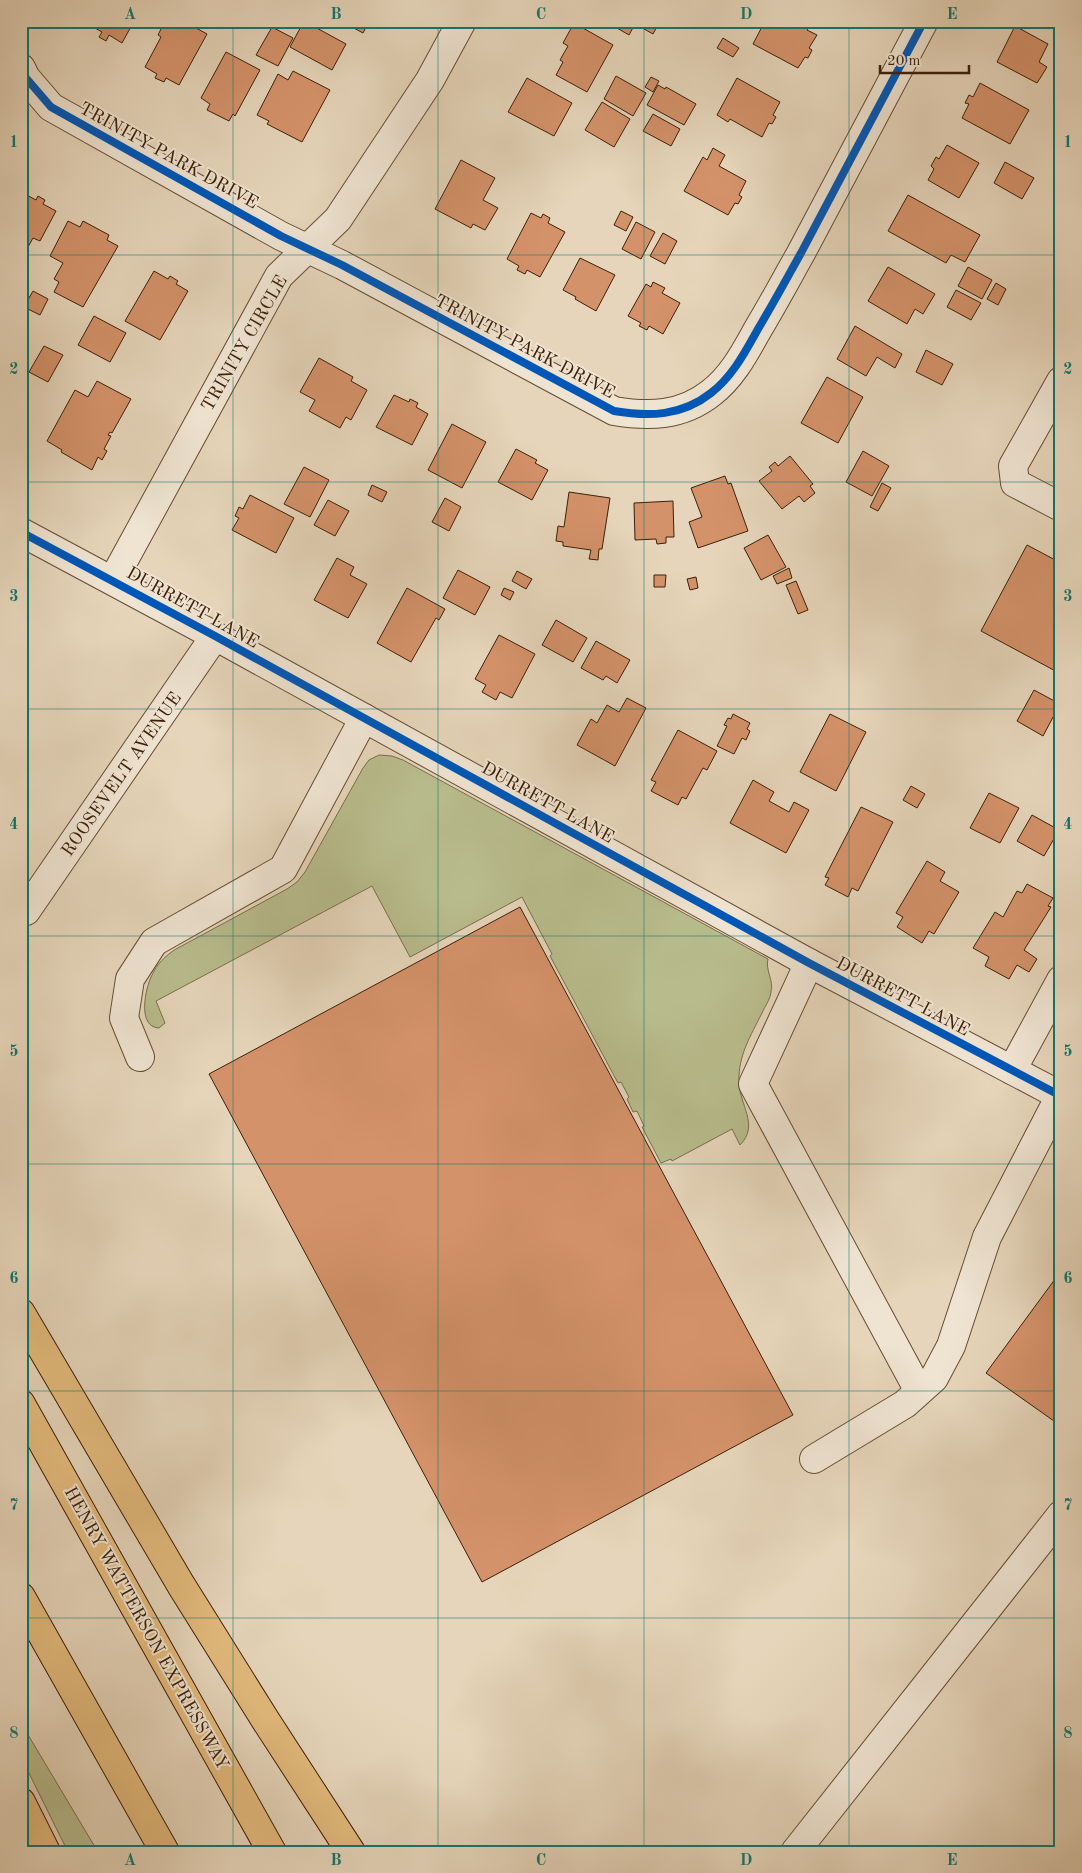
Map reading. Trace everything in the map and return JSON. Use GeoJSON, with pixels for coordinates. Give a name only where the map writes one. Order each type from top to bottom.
{"type":"FeatureCollection","features":[{"type":"Feature","properties":{"kind":"highway"},"geometry":{"type":"LineString","coordinates":[[21,1313],[181,1586],[350,1852]]}},
{"type":"Feature","properties":{"kind":"highway","name":"HENRY WATTERSON EXPRESSWAY"},"geometry":{"type":"LineString","coordinates":[[21,1404],[272,1852]]}},
{"type":"Feature","properties":{"kind":"highway"},"geometry":{"type":"LineString","coordinates":[[21,1597],[165,1852]]}},
{"type":"Feature","properties":{"kind":"highway"},"geometry":{"type":"LineString","coordinates":[[21,1802],[46,1852]]}},
{"type":"Feature","properties":{"kind":"street","name":"TRINITY CIRCLE"},"geometry":{"type":"LineString","coordinates":[[113,580],[279,276],[338,219],[430,80],[462,21]]}},
{"type":"Feature","properties":{"kind":"street","name":"TRINITY PARK DRIVE"},"geometry":{"type":"LineString","coordinates":[[21,68],[26,78],[51,107],[281,236],[342,264],[614,411],[636,415],[659,414],[692,405],[710,394],[738,364],[783,285],[924,21]]}},
{"type":"Feature","properties":{"kind":"street"},"geometry":{"type":"LineString","coordinates":[[1061,381],[1012,466],[1015,483],[1061,507]]}},
{"type":"Feature","properties":{"kind":"street","name":"DURRETT LANE"},"geometry":{"type":"LineString","coordinates":[[21,532],[216,636],[808,963],[1060,1096]]}},
{"type":"Feature","properties":{"kind":"street","name":"ROOSEVELT AVENUE"},"geometry":{"type":"LineString","coordinates":[[26,911],[216,636]]}},
{"type":"Feature","properties":{"kind":"street"},"geometry":{"type":"LineString","coordinates":[[140,1057],[124,1018],[130,979],[154,942],[283,869],[364,718]]}},
{"type":"Feature","properties":{"kind":"street"},"geometry":{"type":"LineString","coordinates":[[808,963],[753,1084],[919,1391]]}},
{"type":"Feature","properties":{"kind":"street"},"geometry":{"type":"LineString","coordinates":[[1012,1070],[1061,980]]}},
{"type":"Feature","properties":{"kind":"street"},"geometry":{"type":"LineString","coordinates":[[814,1458],[904,1404],[934,1378],[951,1346],[987,1237],[1060,1096]]}},
{"type":"Feature","properties":{"kind":"street"},"geometry":{"type":"LineString","coordinates":[[795,1852],[1061,1515]]}},
{"type":"Feature","properties":{"kind":"green space"},"geometry":{"type":"Polygon","coordinates":[[[379,755],[392,756],[403,760],[768,959],[767,963],[772,988],[769,1000],[746,1046],[739,1072],[740,1090],[748,1122],[746,1137],[740,1145],[732,1129],[672,1161],[671,1159],[661,1163],[642,1127],[644,1126],[637,1111],[633,1112],[627,1099],[629,1097],[621,1082],[618,1083],[550,956],[552,954],[522,897],[410,957],[372,886],[156,1001],[165,1023],[159,1028],[152,1026],[145,1014],[145,998],[149,981],[159,964],[176,949],[297,882],[305,872],[363,768],[369,760],[379,755]]]}},
{"type":"Feature","properties":{"kind":"green space"},"geometry":{"type":"Polygon","coordinates":[[[21,1723],[98,1852],[68,1852],[21,1757],[21,1723]]]}},
{"type":"Feature","properties":{"kind":"building"},"geometry":{"type":"Polygon","coordinates":[[[89,21],[134,21],[122,43],[109,35],[106,41],[99,37],[102,32],[88,24],[89,21]]]}},
{"type":"Feature","properties":{"kind":"building"},"geometry":{"type":"Polygon","coordinates":[[[165,21],[183,21],[207,34],[179,85],[166,78],[164,82],[155,78],[157,74],[145,67],[161,37],[158,35],[165,21]]]}},
{"type":"Feature","properties":{"kind":"building"},"geometry":{"type":"Polygon","coordinates":[[[304,21],[346,44],[332,70],[290,47],[304,21]]]}},
{"type":"Feature","properties":{"kind":"building"},"geometry":{"type":"Polygon","coordinates":[[[341,21],[369,21],[363,33],[341,21]]]}},
{"type":"Feature","properties":{"kind":"building"},"geometry":{"type":"Polygon","coordinates":[[[605,21],[660,21],[653,34],[635,24],[629,35],[605,21]]]}},
{"type":"Feature","properties":{"kind":"building"},"geometry":{"type":"Polygon","coordinates":[[[765,21],[812,21],[807,30],[817,35],[809,48],[812,50],[808,58],[805,57],[798,68],[753,44],[765,21]]]}},
{"type":"Feature","properties":{"kind":"building"},"geometry":{"type":"Polygon","coordinates":[[[574,23],[613,45],[587,92],[556,75],[563,62],[560,60],[568,46],[563,43],[574,23]]]}},
{"type":"Feature","properties":{"kind":"building"},"geometry":{"type":"Polygon","coordinates":[[[1015,26],[1048,44],[1039,62],[1047,67],[1037,83],[997,62],[1015,26]]]}},
{"type":"Feature","properties":{"kind":"building"},"geometry":{"type":"Polygon","coordinates":[[[272,27],[293,38],[278,66],[256,55],[272,27]]]}},
{"type":"Feature","properties":{"kind":"building"},"geometry":{"type":"Polygon","coordinates":[[[723,38],[739,48],[733,57],[717,48],[723,38]]]}},
{"type":"Feature","properties":{"kind":"building"},"geometry":{"type":"Polygon","coordinates":[[[226,52],[260,70],[235,116],[233,114],[229,121],[207,110],[210,104],[201,98],[226,52]]]}},
{"type":"Feature","properties":{"kind":"building"},"geometry":{"type":"Polygon","coordinates":[[[293,71],[330,90],[302,142],[267,124],[269,121],[257,115],[278,74],[288,80],[293,71]]]}},
{"type":"Feature","properties":{"kind":"building"},"geometry":{"type":"Polygon","coordinates":[[[616,76],[646,93],[633,116],[604,99],[616,76]]]}},
{"type":"Feature","properties":{"kind":"building"},"geometry":{"type":"Polygon","coordinates":[[[651,77],[659,81],[653,92],[645,87],[651,77]]]}},
{"type":"Feature","properties":{"kind":"building"},"geometry":{"type":"Polygon","coordinates":[[[527,78],[572,103],[554,136],[508,112],[527,78]]]}},
{"type":"Feature","properties":{"kind":"building"},"geometry":{"type":"Polygon","coordinates":[[[737,78],[780,102],[773,115],[776,117],[772,124],[769,123],[762,137],[730,119],[728,122],[717,115],[737,78]]]}},
{"type":"Feature","properties":{"kind":"building"},"geometry":{"type":"Polygon","coordinates":[[[980,83],[1029,110],[1010,144],[962,118],[969,104],[965,103],[969,95],[973,97],[980,83]]]}},
{"type":"Feature","properties":{"kind":"building"},"geometry":{"type":"Polygon","coordinates":[[[658,85],[665,89],[666,87],[696,104],[684,125],[647,105],[658,85]]]}},
{"type":"Feature","properties":{"kind":"building"},"geometry":{"type":"Polygon","coordinates":[[[602,102],[630,119],[614,147],[585,130],[602,102]]]}},
{"type":"Feature","properties":{"kind":"building"},"geometry":{"type":"Polygon","coordinates":[[[653,114],[680,129],[671,146],[643,131],[653,114]]]}},
{"type":"Feature","properties":{"kind":"building"},"geometry":{"type":"Polygon","coordinates":[[[947,145],[979,163],[959,198],[928,180],[934,169],[931,166],[936,157],[939,159],[947,145]]]}},
{"type":"Feature","properties":{"kind":"building"},"geometry":{"type":"Polygon","coordinates":[[[713,148],[725,155],[719,166],[746,181],[739,195],[742,197],[738,204],[735,203],[728,215],[684,191],[703,157],[707,160],[713,148]]]}},
{"type":"Feature","properties":{"kind":"building"},"geometry":{"type":"Polygon","coordinates":[[[461,160],[495,178],[483,200],[498,208],[485,230],[473,224],[471,228],[435,209],[461,160]]]}},
{"type":"Feature","properties":{"kind":"building"},"geometry":{"type":"Polygon","coordinates":[[[1005,162],[1034,178],[1022,199],[994,183],[1005,162]]]}},
{"type":"Feature","properties":{"kind":"building"},"geometry":{"type":"Polygon","coordinates":[[[21,192],[36,200],[38,196],[45,200],[43,204],[56,211],[40,241],[33,238],[28,247],[21,244],[21,192]]]}},
{"type":"Feature","properties":{"kind":"building"},"geometry":{"type":"Polygon","coordinates":[[[908,195],[980,235],[965,262],[951,255],[946,263],[888,231],[908,195]]]}},
{"type":"Feature","properties":{"kind":"building"},"geometry":{"type":"Polygon","coordinates":[[[621,211],[633,217],[626,231],[614,225],[621,211]]]}},
{"type":"Feature","properties":{"kind":"building"},"geometry":{"type":"Polygon","coordinates":[[[531,213],[541,218],[543,214],[550,218],[548,223],[565,232],[540,277],[527,270],[525,274],[517,270],[519,266],[507,259],[531,213]]]}},
{"type":"Feature","properties":{"kind":"building"},"geometry":{"type":"Polygon","coordinates":[[[68,221],[80,227],[83,221],[109,235],[107,240],[118,246],[83,307],[54,292],[59,282],[54,279],[63,263],[50,256],[68,221]]]}},
{"type":"Feature","properties":{"kind":"building"},"geometry":{"type":"Polygon","coordinates":[[[636,222],[655,232],[641,259],[622,249],[636,222]]]}},
{"type":"Feature","properties":{"kind":"building"},"geometry":{"type":"Polygon","coordinates":[[[663,233],[677,241],[665,264],[650,256],[663,233]]]}},
{"type":"Feature","properties":{"kind":"building"},"geometry":{"type":"Polygon","coordinates":[[[580,258],[615,275],[596,311],[563,290],[580,258]]]}},
{"type":"Feature","properties":{"kind":"building"},"geometry":{"type":"Polygon","coordinates":[[[888,267],[935,294],[923,314],[915,309],[907,324],[868,301],[888,267]]]}},
{"type":"Feature","properties":{"kind":"building"},"geometry":{"type":"Polygon","coordinates":[[[968,267],[992,280],[982,299],[958,286],[968,267]]]}},
{"type":"Feature","properties":{"kind":"building"},"geometry":{"type":"Polygon","coordinates":[[[154,271],[168,279],[170,276],[178,281],[176,284],[188,291],[160,340],[125,321],[154,271]]]}},
{"type":"Feature","properties":{"kind":"building"},"geometry":{"type":"Polygon","coordinates":[[[653,282],[665,288],[662,293],[680,303],[663,334],[649,326],[647,330],[639,326],[641,323],[628,316],[646,284],[651,287],[653,282]]]}},
{"type":"Feature","properties":{"kind":"building"},"geometry":{"type":"Polygon","coordinates":[[[996,283],[1006,289],[998,305],[987,299],[996,283]]]}},
{"type":"Feature","properties":{"kind":"building"},"geometry":{"type":"Polygon","coordinates":[[[956,290],[981,303],[971,320],[947,307],[956,290]]]}},
{"type":"Feature","properties":{"kind":"building"},"geometry":{"type":"Polygon","coordinates":[[[33,291],[48,299],[40,315],[24,307],[33,291]]]}},
{"type":"Feature","properties":{"kind":"building"},"geometry":{"type":"Polygon","coordinates":[[[94,316],[126,333],[110,362],[78,345],[94,316]]]}},
{"type":"Feature","properties":{"kind":"building"},"geometry":{"type":"Polygon","coordinates":[[[855,326],[902,354],[895,368],[877,357],[866,376],[837,359],[855,326]]]}},
{"type":"Feature","properties":{"kind":"building"},"geometry":{"type":"Polygon","coordinates":[[[44,346],[63,355],[48,382],[29,372],[44,346]]]}},
{"type":"Feature","properties":{"kind":"building"},"geometry":{"type":"Polygon","coordinates":[[[926,350],[953,364],[942,385],[916,372],[926,350]]]}},
{"type":"Feature","properties":{"kind":"building"},"geometry":{"type":"Polygon","coordinates":[[[319,358],[353,377],[351,381],[367,390],[351,420],[346,417],[340,428],[309,411],[315,400],[300,392],[319,358]]]}},
{"type":"Feature","properties":{"kind":"building"},"geometry":{"type":"Polygon","coordinates":[[[827,377],[863,397],[838,443],[801,423],[827,377]]]}},
{"type":"Feature","properties":{"kind":"building"},"geometry":{"type":"Polygon","coordinates":[[[97,381],[131,399],[112,433],[110,432],[108,435],[111,436],[104,449],[107,451],[102,460],[98,457],[92,470],[61,452],[62,450],[47,441],[75,390],[88,397],[97,381]]]}},
{"type":"Feature","properties":{"kind":"building"},"geometry":{"type":"Polygon","coordinates":[[[394,395],[409,402],[410,399],[418,403],[416,407],[428,414],[412,445],[376,427],[394,395]]]}},
{"type":"Feature","properties":{"kind":"building"},"geometry":{"type":"Polygon","coordinates":[[[452,424],[486,442],[462,488],[428,470],[452,424]]]}},
{"type":"Feature","properties":{"kind":"building"},"geometry":{"type":"Polygon","coordinates":[[[516,449],[537,460],[535,463],[548,470],[532,500],[498,482],[516,449]]]}},
{"type":"Feature","properties":{"kind":"building"},"geometry":{"type":"Polygon","coordinates":[[[863,451],[889,466],[872,496],[846,482],[863,451]]]}},
{"type":"Feature","properties":{"kind":"building"},"geometry":{"type":"Polygon","coordinates":[[[790,456],[813,484],[810,486],[815,493],[804,502],[799,496],[782,509],[759,481],[772,471],[769,467],[775,462],[778,466],[790,456]]]}},
{"type":"Feature","properties":{"kind":"building"},"geometry":{"type":"Polygon","coordinates":[[[304,467],[329,480],[310,517],[284,504],[304,467]]]}},
{"type":"Feature","properties":{"kind":"building"},"geometry":{"type":"Polygon","coordinates":[[[725,476],[728,484],[731,483],[748,531],[698,548],[689,522],[702,517],[691,488],[725,476]]]}},
{"type":"Feature","properties":{"kind":"building"},"geometry":{"type":"Polygon","coordinates":[[[882,483],[891,488],[878,511],[870,507],[882,483]]]}},
{"type":"Feature","properties":{"kind":"building"},"geometry":{"type":"Polygon","coordinates":[[[372,485],[387,492],[382,502],[368,495],[372,485]]]}},
{"type":"Feature","properties":{"kind":"building"},"geometry":{"type":"Polygon","coordinates":[[[569,492],[610,498],[602,549],[599,549],[598,560],[589,559],[591,550],[563,546],[563,542],[556,541],[558,526],[564,527],[569,492]]]}},
{"type":"Feature","properties":{"kind":"building"},"geometry":{"type":"Polygon","coordinates":[[[250,495],[294,518],[276,553],[232,530],[239,518],[235,516],[239,507],[243,509],[250,495]]]}},
{"type":"Feature","properties":{"kind":"building"},"geometry":{"type":"Polygon","coordinates":[[[445,498],[461,507],[449,531],[432,522],[445,498]]]}},
{"type":"Feature","properties":{"kind":"building"},"geometry":{"type":"Polygon","coordinates":[[[328,500],[349,511],[335,536],[314,525],[328,500]]]}},
{"type":"Feature","properties":{"kind":"building"},"geometry":{"type":"Polygon","coordinates":[[[673,501],[674,537],[666,537],[666,543],[657,544],[656,539],[635,540],[634,503],[673,501]]]}},
{"type":"Feature","properties":{"kind":"building"},"geometry":{"type":"Polygon","coordinates":[[[768,535],[786,567],[761,580],[744,548],[768,535]]]}},
{"type":"Feature","properties":{"kind":"building"},"geometry":{"type":"Polygon","coordinates":[[[1027,545],[1061,563],[1061,674],[981,631],[1027,545]]]}},
{"type":"Feature","properties":{"kind":"building"},"geometry":{"type":"Polygon","coordinates":[[[337,558],[354,567],[350,575],[367,584],[348,618],[314,600],[337,558]]]}},
{"type":"Feature","properties":{"kind":"building"},"geometry":{"type":"Polygon","coordinates":[[[789,568],[792,578],[777,584],[773,576],[789,568]]]}},
{"type":"Feature","properties":{"kind":"building"},"geometry":{"type":"Polygon","coordinates":[[[458,570],[490,587],[475,615],[443,598],[458,570]]]}},
{"type":"Feature","properties":{"kind":"building"},"geometry":{"type":"Polygon","coordinates":[[[517,571],[532,579],[526,589],[512,581],[517,571]]]}},
{"type":"Feature","properties":{"kind":"building"},"geometry":{"type":"Polygon","coordinates":[[[654,575],[666,575],[665,587],[654,587],[654,575]]]}},
{"type":"Feature","properties":{"kind":"building"},"geometry":{"type":"Polygon","coordinates":[[[696,577],[698,588],[690,590],[687,579],[696,577]]]}},
{"type":"Feature","properties":{"kind":"building"},"geometry":{"type":"Polygon","coordinates":[[[796,581],[808,610],[798,614],[786,585],[796,581]]]}},
{"type":"Feature","properties":{"kind":"building"},"geometry":{"type":"Polygon","coordinates":[[[407,588],[445,609],[439,620],[436,618],[411,662],[377,643],[407,588]]]}},
{"type":"Feature","properties":{"kind":"building"},"geometry":{"type":"Polygon","coordinates":[[[504,588],[514,592],[510,600],[501,595],[504,588]]]}},
{"type":"Feature","properties":{"kind":"building"},"geometry":{"type":"Polygon","coordinates":[[[556,620],[587,638],[573,662],[542,645],[556,620]]]}},
{"type":"Feature","properties":{"kind":"building"},"geometry":{"type":"Polygon","coordinates":[[[499,635],[535,654],[512,698],[500,692],[496,700],[482,692],[486,685],[475,679],[499,635]]]}},
{"type":"Feature","properties":{"kind":"building"},"geometry":{"type":"Polygon","coordinates":[[[596,641],[630,660],[617,683],[606,676],[603,680],[581,668],[596,641]]]}},
{"type":"Feature","properties":{"kind":"building"},"geometry":{"type":"Polygon","coordinates":[[[1034,690],[1060,704],[1043,736],[1017,721],[1034,690]]]}},
{"type":"Feature","properties":{"kind":"building"},"geometry":{"type":"Polygon","coordinates":[[[627,698],[646,708],[615,766],[577,745],[591,719],[597,723],[607,705],[619,712],[627,698]]]}},
{"type":"Feature","properties":{"kind":"building"},"geometry":{"type":"Polygon","coordinates":[[[733,714],[750,723],[747,729],[750,731],[746,740],[742,738],[734,754],[717,746],[727,726],[724,725],[728,718],[731,719],[733,714]]]}},
{"type":"Feature","properties":{"kind":"building"},"geometry":{"type":"Polygon","coordinates":[[[830,714],[866,732],[836,791],[800,772],[830,714]]]}},
{"type":"Feature","properties":{"kind":"building"},"geometry":{"type":"Polygon","coordinates":[[[678,730],[717,751],[707,770],[703,768],[686,799],[682,797],[678,805],[651,791],[656,782],[651,780],[678,730]]]}},
{"type":"Feature","properties":{"kind":"building"},"geometry":{"type":"Polygon","coordinates":[[[753,780],[774,792],[769,801],[789,812],[794,802],[809,810],[786,853],[730,823],[753,780]]]}},
{"type":"Feature","properties":{"kind":"building"},"geometry":{"type":"Polygon","coordinates":[[[911,786],[925,794],[917,808],[903,800],[911,786]]]}},
{"type":"Feature","properties":{"kind":"building"},"geometry":{"type":"Polygon","coordinates":[[[989,793],[1019,808],[1000,843],[970,828],[989,793]]]}},
{"type":"Feature","properties":{"kind":"building"},"geometry":{"type":"Polygon","coordinates":[[[861,807],[893,822],[858,891],[852,888],[848,897],[825,885],[829,878],[825,877],[861,807]]]}},
{"type":"Feature","properties":{"kind":"building"},"geometry":{"type":"Polygon","coordinates":[[[1032,815],[1059,830],[1044,856],[1017,841],[1032,815]]]}},
{"type":"Feature","properties":{"kind":"building"},"geometry":{"type":"Polygon","coordinates":[[[927,861],[945,872],[940,881],[959,892],[934,934],[929,931],[922,943],[897,927],[903,917],[896,913],[927,861]]]}},
{"type":"Feature","properties":{"kind":"building"},"geometry":{"type":"Polygon","coordinates":[[[1027,884],[1053,898],[1048,906],[1051,907],[1024,950],[1037,959],[1029,972],[1017,965],[1009,979],[985,966],[989,957],[973,948],[995,912],[1003,917],[1017,891],[1022,893],[1027,884]]]}},
{"type":"Feature","properties":{"kind":"building"},"geometry":{"type":"Polygon","coordinates":[[[520,907],[793,1415],[482,1582],[209,1074],[520,907]]]}},
{"type":"Feature","properties":{"kind":"building"},"geometry":{"type":"Polygon","coordinates":[[[1061,1271],[1061,1426],[986,1373],[1061,1271]]]}},
{"type":"Feature","properties":{"kind":"cycle path"},"geometry":{"type":"LineString","coordinates":[[21,68],[26,78],[51,107],[281,236],[342,265],[614,411],[652,414],[677,410],[700,401],[719,386],[738,363],[801,253],[924,21]]}},
{"type":"Feature","properties":{"kind":"cycle path"},"geometry":{"type":"LineString","coordinates":[[21,532],[215,636],[809,963],[1061,1096]]}}]}
